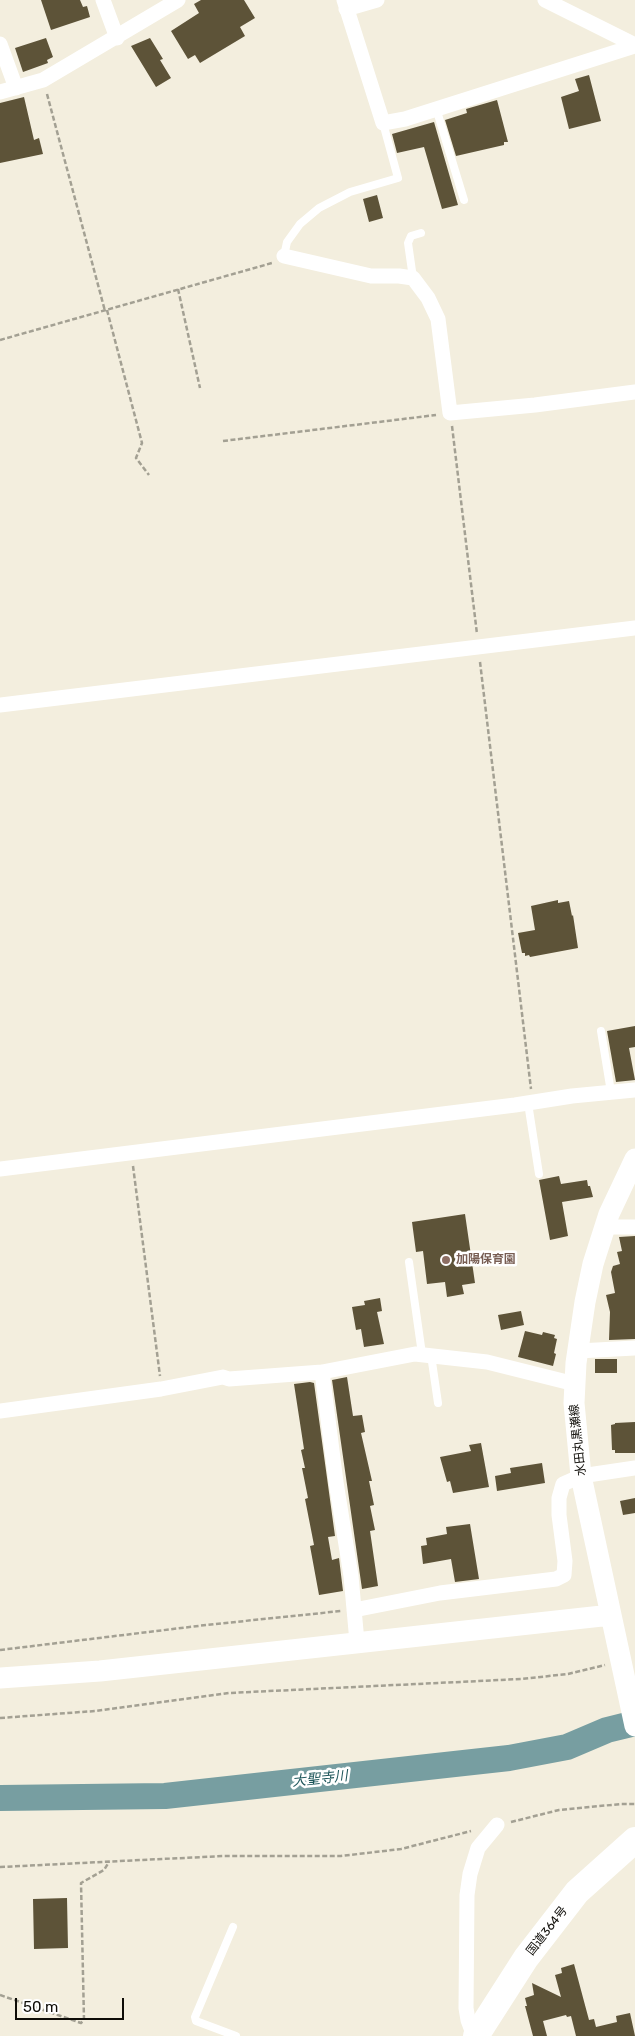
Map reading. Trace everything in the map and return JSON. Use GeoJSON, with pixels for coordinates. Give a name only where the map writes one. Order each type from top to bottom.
{"type":"FeatureCollection","features":[{"type":"Feature","properties":{"kind":"highway","name":"国道364号"},"geometry":{"type":"LineString","coordinates":[[475,2036],[526,1958],[577,1892],[635,1840]]}},
{"type":"Feature","properties":{"kind":"street"},"geometry":{"type":"LineString","coordinates":[[103,0],[117,38]]}},
{"type":"Feature","properties":{"kind":"street"},"geometry":{"type":"LineString","coordinates":[[0,92],[43,80],[117,38],[178,0]]}},
{"type":"Feature","properties":{"kind":"street"},"geometry":{"type":"LineString","coordinates":[[377,0],[345,4],[383,123],[635,45]]}},
{"type":"Feature","properties":{"kind":"street"},"geometry":{"type":"LineString","coordinates":[[545,0],[635,45]]}},
{"type":"Feature","properties":{"kind":"street"},"geometry":{"type":"LineString","coordinates":[[0,44],[16,88]]}},
{"type":"Feature","properties":{"kind":"street"},"geometry":{"type":"LineString","coordinates":[[284,256],[371,276],[413,278],[433,306],[438,319],[450,413],[535,405],[635,392]]}},
{"type":"Feature","properties":{"kind":"street"},"geometry":{"type":"LineString","coordinates":[[0,705],[635,628]]}},
{"type":"Feature","properties":{"kind":"street"},"geometry":{"type":"LineString","coordinates":[[0,1169],[635,1090]]}},
{"type":"Feature","properties":{"kind":"street","name":"水田丸黒瀬線"},"geometry":{"type":"LineString","coordinates":[[635,1159],[605,1228],[593,1264],[585,1302],[575,1384],[576,1441],[581,1476],[635,1726]]}},
{"type":"Feature","properties":{"kind":"street"},"geometry":{"type":"LineString","coordinates":[[605,1228],[635,1227]]}},
{"type":"Feature","properties":{"kind":"street"},"geometry":{"type":"LineString","coordinates":[[578,1351],[635,1348]]}},
{"type":"Feature","properties":{"kind":"street"},"geometry":{"type":"LineString","coordinates":[[0,1411],[161,1389],[223,1378],[322,1372],[393,1357],[427,1354],[487,1362],[575,1384]]}},
{"type":"Feature","properties":{"kind":"street"},"geometry":{"type":"LineString","coordinates":[[322,1372],[357,1642]]}},
{"type":"Feature","properties":{"kind":"street"},"geometry":{"type":"LineString","coordinates":[[354,1610],[440,1592],[556,1579],[564,1575],[565,1562],[559,1515],[559,1498],[563,1484],[581,1476],[635,1468]]}},
{"type":"Feature","properties":{"kind":"street"},"geometry":{"type":"LineString","coordinates":[[0,1678],[100,1671],[611,1614]]}},
{"type":"Feature","properties":{"kind":"street"},"geometry":{"type":"LineString","coordinates":[[475,2036],[468,2020],[466,2008],[467,1895],[470,1874],[478,1848],[497,1825]]}},
{"type":"Feature","properties":{"kind":"lane"},"geometry":{"type":"LineString","coordinates":[[436,108],[464,200]]}},
{"type":"Feature","properties":{"kind":"lane"},"geometry":{"type":"LineString","coordinates":[[284,256],[288,242],[300,224],[319,208],[350,192],[398,178],[383,123]]}},
{"type":"Feature","properties":{"kind":"lane"},"geometry":{"type":"LineString","coordinates":[[413,278],[408,243],[411,236],[421,233]]}},
{"type":"Feature","properties":{"kind":"lane"},"geometry":{"type":"LineString","coordinates":[[601,1031],[610,1092]]}},
{"type":"Feature","properties":{"kind":"lane"},"geometry":{"type":"LineString","coordinates":[[530,1103],[539,1174]]}},
{"type":"Feature","properties":{"kind":"lane"},"geometry":{"type":"LineString","coordinates":[[409,1262],[438,1403]]}},
{"type":"Feature","properties":{"kind":"lane"},"geometry":{"type":"LineString","coordinates":[[233,1927],[195,2017],[196,2021],[236,2036]]}},
{"type":"Feature","properties":{"kind":"path"},"geometry":{"type":"LineString","coordinates":[[43,80],[142,442],[136,458],[149,475]]}},
{"type":"Feature","properties":{"kind":"path"},"geometry":{"type":"LineString","coordinates":[[0,340],[271,263],[284,256]]}},
{"type":"Feature","properties":{"kind":"path"},"geometry":{"type":"LineString","coordinates":[[178,289],[200,388]]}},
{"type":"Feature","properties":{"kind":"path"},"geometry":{"type":"LineString","coordinates":[[223,441],[450,413],[479,647],[485,717],[530,1103]]}},
{"type":"Feature","properties":{"kind":"path"},"geometry":{"type":"LineString","coordinates":[[132,1152],[161,1389]]}},
{"type":"Feature","properties":{"kind":"path"},"geometry":{"type":"LineString","coordinates":[[0,1650],[206,1625],[354,1610]]}},
{"type":"Feature","properties":{"kind":"path"},"geometry":{"type":"LineString","coordinates":[[0,1718],[95,1711],[229,1693],[521,1679],[622,1668]]}},
{"type":"Feature","properties":{"kind":"path"},"geometry":{"type":"LineString","coordinates":[[0,1867],[232,1856],[341,1856],[401,1850],[559,1810],[635,1804]]}},
{"type":"Feature","properties":{"kind":"path"},"geometry":{"type":"LineString","coordinates":[[0,1995],[81,2023],[84,2020],[81,1884],[104,1870],[109,1862]]}},
{"type":"Feature","properties":{"kind":"building"},"geometry":{"type":"Polygon","coordinates":[[[41,0],[80,0],[83,7],[87,6],[90,17],[51,30],[41,0]]]}},
{"type":"Feature","properties":{"kind":"building"},"geometry":{"type":"Polygon","coordinates":[[[201,0],[244,0],[255,18],[240,27],[245,36],[200,63],[195,55],[188,59],[171,31],[199,13],[194,4],[201,0]]]}},
{"type":"Feature","properties":{"kind":"building"},"geometry":{"type":"Polygon","coordinates":[[[46,38],[53,57],[47,60],[48,63],[23,72],[15,48],[46,38]]]}},
{"type":"Feature","properties":{"kind":"building"},"geometry":{"type":"Polygon","coordinates":[[[150,38],[163,59],[160,60],[171,78],[156,87],[131,46],[150,38]]]}},
{"type":"Feature","properties":{"kind":"building"},"geometry":{"type":"Polygon","coordinates":[[[589,75],[601,121],[569,129],[561,97],[579,91],[575,79],[589,75]]]}},
{"type":"Feature","properties":{"kind":"building"},"geometry":{"type":"Polygon","coordinates":[[[24,97],[34,140],[39,138],[43,154],[0,163],[0,103],[24,97]]]}},
{"type":"Feature","properties":{"kind":"building"},"geometry":{"type":"Polygon","coordinates":[[[497,100],[508,142],[504,142],[504,145],[456,156],[445,120],[467,113],[466,109],[497,100]]]}},
{"type":"Feature","properties":{"kind":"building"},"geometry":{"type":"Polygon","coordinates":[[[434,122],[458,205],[442,209],[424,147],[397,153],[392,134],[434,122]]]}},
{"type":"Feature","properties":{"kind":"building"},"geometry":{"type":"Polygon","coordinates":[[[377,195],[383,218],[369,222],[363,199],[377,195]]]}},
{"type":"Feature","properties":{"kind":"building"},"geometry":{"type":"Polygon","coordinates":[[[558,900],[558,903],[569,901],[578,948],[530,957],[529,955],[525,956],[525,953],[522,953],[518,933],[535,930],[531,906],[558,900]]]}},
{"type":"Feature","properties":{"kind":"building"},"geometry":{"type":"Polygon","coordinates":[[[635,1026],[635,1047],[629,1048],[635,1080],[616,1082],[607,1031],[635,1026]]]}},
{"type":"Feature","properties":{"kind":"building"},"geometry":{"type":"Polygon","coordinates":[[[559,1176],[561,1184],[587,1180],[593,1197],[562,1202],[568,1236],[550,1240],[539,1180],[559,1176]]]}},
{"type":"Feature","properties":{"kind":"building"},"geometry":{"type":"Polygon","coordinates":[[[465,1214],[475,1283],[462,1285],[464,1294],[447,1297],[445,1282],[427,1284],[423,1251],[416,1252],[412,1222],[465,1214]]]}},
{"type":"Feature","properties":{"kind":"building"},"geometry":{"type":"Polygon","coordinates":[[[635,1236],[635,1339],[609,1340],[610,1312],[606,1295],[615,1293],[611,1272],[613,1266],[620,1264],[617,1252],[622,1251],[619,1237],[635,1236]]]}},
{"type":"Feature","properties":{"kind":"building"},"geometry":{"type":"Polygon","coordinates":[[[380,1298],[382,1311],[377,1312],[384,1344],[364,1347],[361,1329],[356,1330],[352,1307],[365,1305],[364,1301],[380,1298]]]}},
{"type":"Feature","properties":{"kind":"building"},"geometry":{"type":"Polygon","coordinates":[[[521,1311],[524,1325],[501,1330],[498,1315],[521,1311]]]}},
{"type":"Feature","properties":{"kind":"building"},"geometry":{"type":"Polygon","coordinates":[[[525,1331],[542,1335],[543,1332],[555,1335],[554,1338],[557,1339],[553,1366],[518,1357],[525,1331]]]}},
{"type":"Feature","properties":{"kind":"building"},"geometry":{"type":"Polygon","coordinates":[[[595,1359],[617,1359],[617,1373],[595,1373],[595,1359]]]}},
{"type":"Feature","properties":{"kind":"building"},"geometry":{"type":"Polygon","coordinates":[[[347,1377],[353,1416],[362,1415],[365,1432],[361,1433],[372,1481],[369,1481],[374,1505],[370,1506],[375,1530],[370,1531],[378,1586],[362,1589],[332,1380],[347,1377]]]}},
{"type":"Feature","properties":{"kind":"building"},"geometry":{"type":"Polygon","coordinates":[[[314,1383],[335,1536],[328,1537],[332,1560],[339,1558],[343,1591],[319,1595],[310,1546],[314,1545],[305,1499],[308,1498],[302,1468],[305,1468],[301,1450],[304,1449],[294,1384],[314,1383]]]}},
{"type":"Feature","properties":{"kind":"building"},"geometry":{"type":"Polygon","coordinates":[[[635,1422],[635,1453],[615,1453],[615,1450],[612,1450],[611,1425],[635,1422]]]}},
{"type":"Feature","properties":{"kind":"building"},"geometry":{"type":"Polygon","coordinates":[[[481,1443],[489,1487],[453,1493],[450,1481],[447,1482],[440,1457],[471,1451],[469,1445],[481,1443]]]}},
{"type":"Feature","properties":{"kind":"building"},"geometry":{"type":"Polygon","coordinates":[[[542,1463],[545,1483],[497,1491],[495,1476],[511,1473],[510,1468],[542,1463]]]}},
{"type":"Feature","properties":{"kind":"building"},"geometry":{"type":"Polygon","coordinates":[[[635,1498],[635,1513],[623,1515],[620,1501],[635,1498]]]}},
{"type":"Feature","properties":{"kind":"building"},"geometry":{"type":"Polygon","coordinates":[[[470,1524],[479,1579],[455,1582],[451,1559],[423,1564],[421,1546],[427,1545],[426,1538],[447,1534],[446,1527],[470,1524]]]}},
{"type":"Feature","properties":{"kind":"building"},"geometry":{"type":"Polygon","coordinates":[[[67,1898],[68,1948],[34,1949],[33,1899],[67,1898]]]}},
{"type":"Feature","properties":{"kind":"building"},"geometry":{"type":"Polygon","coordinates":[[[574,1964],[589,2020],[594,2019],[596,2027],[617,2022],[616,2016],[630,2013],[635,2036],[576,2036],[571,2016],[567,2017],[566,2015],[543,2021],[547,2036],[533,2036],[525,2006],[527,2006],[525,1998],[534,1995],[532,1983],[561,1997],[555,1975],[562,1973],[561,1968],[574,1964]]]}},
{"type":"Feature","properties":{"kind":"waterway","name":"大聖寺川"},"geometry":{"type":"LineString","coordinates":[[0,1798],[165,1796],[509,1758],[567,1747],[607,1730],[635,1723]]}},
{"type":"Feature","properties":{"kind":"place","name":"加陽保育園"},"geometry":{"type":"Point","coordinates":[446,1260]}}]}
